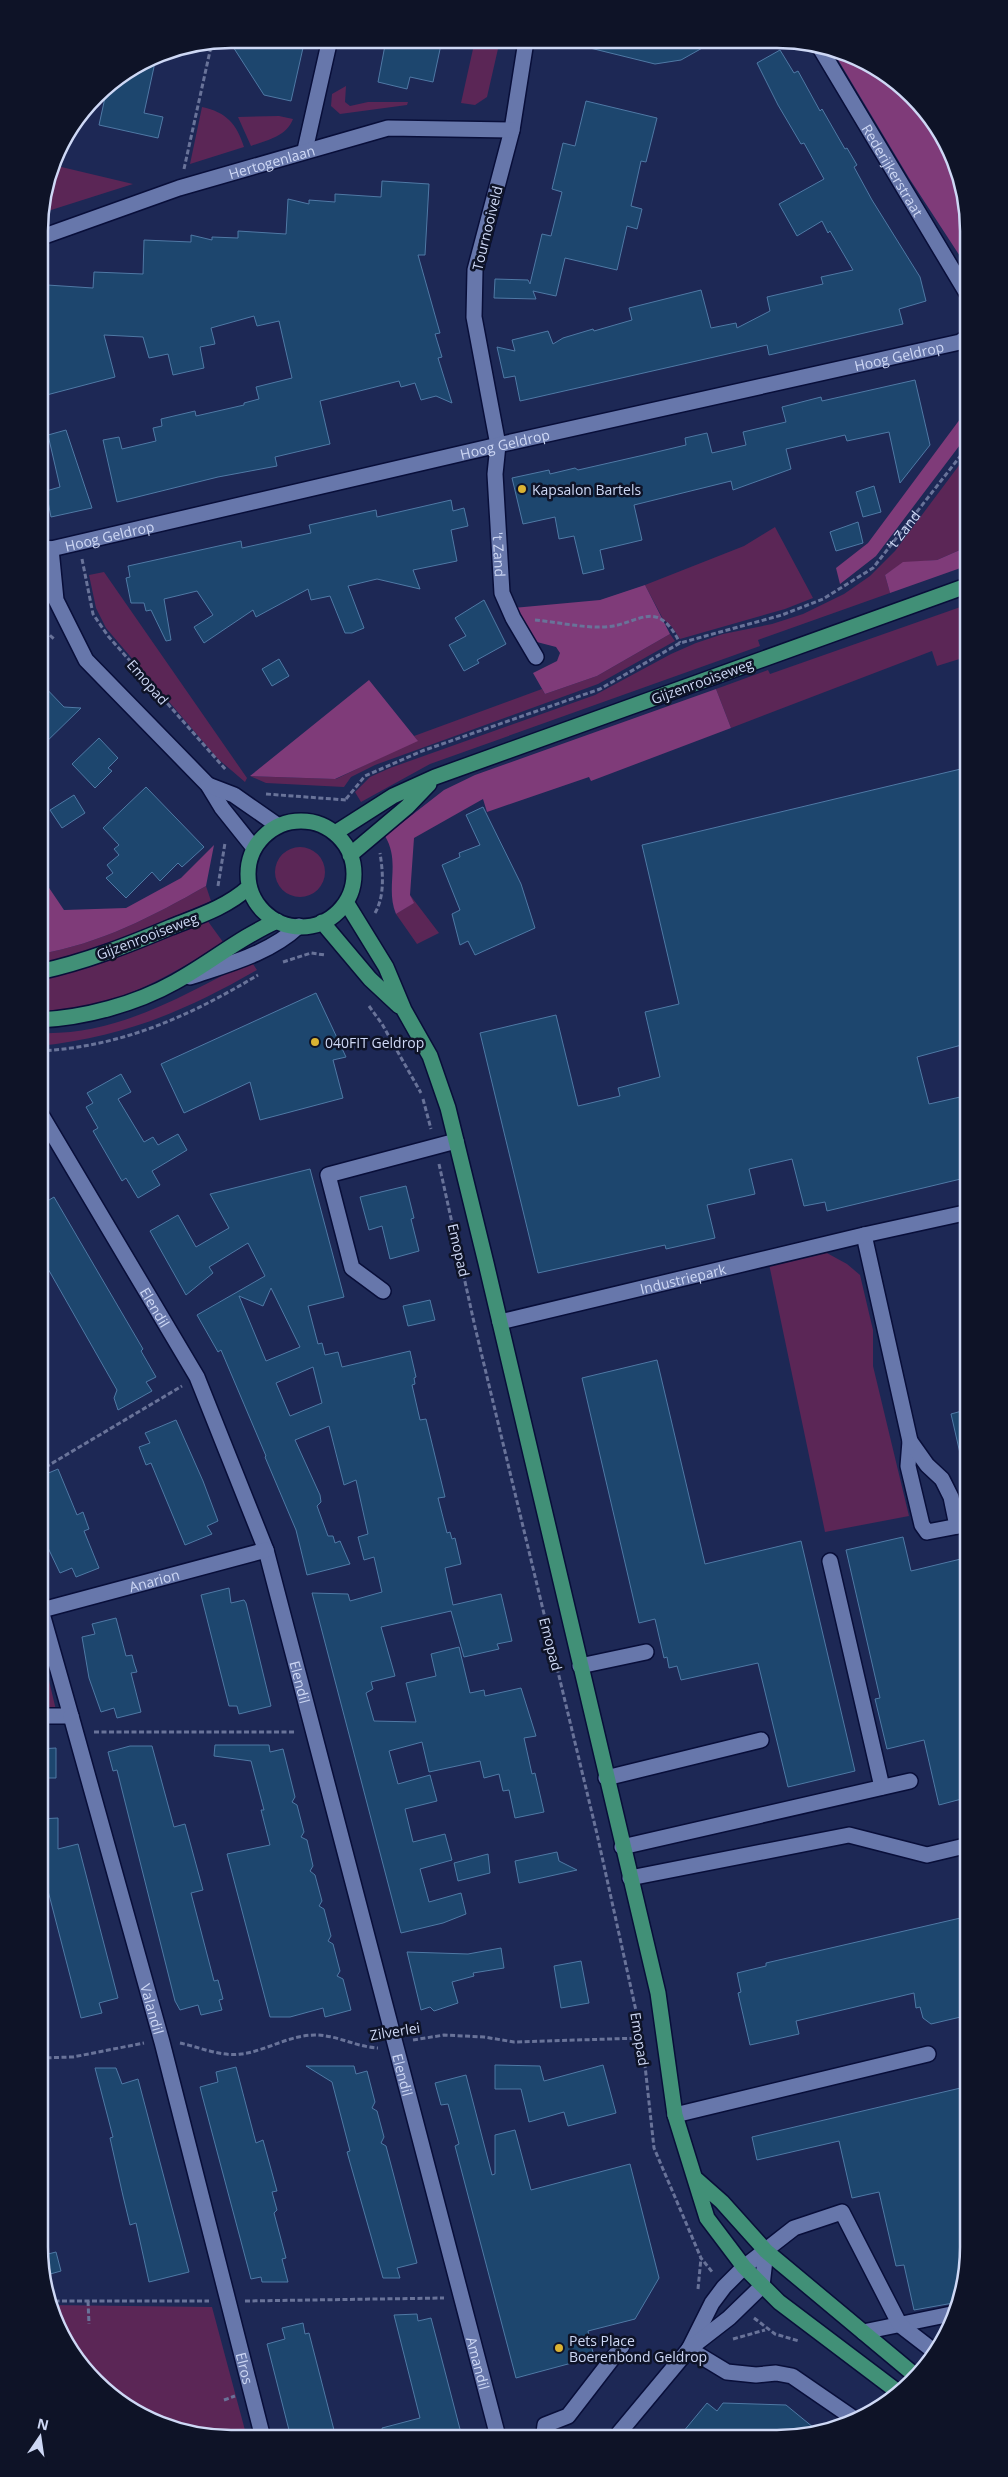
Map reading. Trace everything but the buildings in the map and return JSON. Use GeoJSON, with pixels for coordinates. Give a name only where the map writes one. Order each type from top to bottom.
{"type":"FeatureCollection","features":[{"type":"Feature","properties":{"kind":"main road","name":"Gijzenrooiseweg"},"geometry":{"type":"LineString","coordinates":[[335,833],[393,796],[435,777],[960,588]]}},
{"type":"Feature","properties":{"kind":"main road","name":"Gijzenrooiseweg"},"geometry":{"type":"LineString","coordinates":[[350,855],[407,807],[435,777]]}},
{"type":"Feature","properties":{"kind":"main road"},"geometry":{"type":"LineString","coordinates":[[301,821],[319,824],[335,833],[350,855],[354,873],[351,891],[346,902],[336,914],[322,922],[299,926],[277,921],[259,906],[250,887],[248,872],[254,848],[277,825],[301,821]]}},
{"type":"Feature","properties":{"kind":"main road","name":"Gijzenrooiseweg"},"geometry":{"type":"LineString","coordinates":[[48,970],[67,966],[118,949],[224,905],[250,887]]}},
{"type":"Feature","properties":{"kind":"main road","name":"Emopad"},"geometry":{"type":"LineString","coordinates":[[346,902],[386,967],[404,1010],[430,1056],[448,1108],[658,1993],[676,2115],[708,2218],[744,2267],[762,2286],[802,2320],[893,2388]]}},
{"type":"Feature","properties":{"kind":"main road"},"geometry":{"type":"LineString","coordinates":[[48,1019],[98,1011],[139,998],[174,983],[246,935],[277,921]]}},
{"type":"Feature","properties":{"kind":"main road","name":"Emopad"},"geometry":{"type":"LineString","coordinates":[[322,922],[370,979],[404,1010]]}},
{"type":"Feature","properties":{"kind":"main road"},"geometry":{"type":"LineString","coordinates":[[696,2179],[722,2202],[766,2251],[911,2372]]}},
{"type":"Feature","properties":{"kind":"street"},"geometry":{"type":"LineString","coordinates":[[305,150],[328,48]]}},
{"type":"Feature","properties":{"kind":"street","name":"Tournooiveld"},"geometry":{"type":"LineString","coordinates":[[498,446],[474,317],[476,270],[512,130],[525,48]]}},
{"type":"Feature","properties":{"kind":"street","name":"Rederijkerstraat"},"geometry":{"type":"LineString","coordinates":[[823,54],[960,282]]}},
{"type":"Feature","properties":{"kind":"street","name":"Hertogenlaan"},"geometry":{"type":"LineString","coordinates":[[48,235],[179,188],[305,150],[388,128],[512,130]]}},
{"type":"Feature","properties":{"kind":"street","name":"Hoog Geldrop"},"geometry":{"type":"LineString","coordinates":[[48,547],[80,542],[960,342]]}},
{"type":"Feature","properties":{"kind":"street","name":"'t Zand"},"geometry":{"type":"LineString","coordinates":[[498,446],[495,474],[502,593],[513,618],[536,657]]}},
{"type":"Feature","properties":{"kind":"street","name":"Emopad"},"geometry":{"type":"LineString","coordinates":[[48,562],[56,600],[86,660],[208,785],[222,808],[254,848]]}},
{"type":"Feature","properties":{"kind":"street","name":"Emopad"},"geometry":{"type":"LineString","coordinates":[[208,785],[234,794],[277,825]]}},
{"type":"Feature","properties":{"kind":"street"},"geometry":{"type":"LineString","coordinates":[[174,983],[267,949],[283,941],[299,926]]}},
{"type":"Feature","properties":{"kind":"street","name":"Elendil"},"geometry":{"type":"LineString","coordinates":[[48,1126],[197,1377],[266,1550],[461,2294]]}},
{"type":"Feature","properties":{"kind":"street"},"geometry":{"type":"LineString","coordinates":[[383,1291],[352,1268],[328,1175],[456,1141]]}},
{"type":"Feature","properties":{"kind":"street","name":"Industriepark"},"geometry":{"type":"LineString","coordinates":[[500,1322],[960,1214]]}},
{"type":"Feature","properties":{"kind":"street"},"geometry":{"type":"LineString","coordinates":[[864,1235],[910,1441],[908,1466],[922,1525],[927,1532],[960,1526]]}},
{"type":"Feature","properties":{"kind":"street"},"geometry":{"type":"LineString","coordinates":[[910,1441],[927,1465],[942,1479],[960,1518]]}},
{"type":"Feature","properties":{"kind":"street","name":"Anarion"},"geometry":{"type":"LineString","coordinates":[[48,1604],[266,1550]]}},
{"type":"Feature","properties":{"kind":"street"},"geometry":{"type":"LineString","coordinates":[[830,1561],[882,1787]]}},
{"type":"Feature","properties":{"kind":"street","name":"Valandil"},"geometry":{"type":"LineString","coordinates":[[48,1634],[162,2042],[230,2301]]}},
{"type":"Feature","properties":{"kind":"street"},"geometry":{"type":"LineString","coordinates":[[580,1666],[646,1652]]}},
{"type":"Feature","properties":{"kind":"street"},"geometry":{"type":"LineString","coordinates":[[48,1716],[71,1716]]}},
{"type":"Feature","properties":{"kind":"street"},"geometry":{"type":"LineString","coordinates":[[606,1778],[761,1740]]}},
{"type":"Feature","properties":{"kind":"street"},"geometry":{"type":"LineString","coordinates":[[622,1847],[910,1781]]}},
{"type":"Feature","properties":{"kind":"street"},"geometry":{"type":"LineString","coordinates":[[630,1878],[849,1835],[926,1856],[960,1848]]}},
{"type":"Feature","properties":{"kind":"street"},"geometry":{"type":"LineString","coordinates":[[676,2115],[928,2054]]}},
{"type":"Feature","properties":{"kind":"street"},"geometry":{"type":"LineString","coordinates":[[689,2349],[712,2303],[724,2287],[744,2267],[794,2228],[842,2212],[900,2325],[930,2348]]}},
{"type":"Feature","properties":{"kind":"street"},"geometry":{"type":"LineString","coordinates":[[622,2430],[689,2349],[742,2306],[762,2286],[766,2251]]}},
{"type":"Feature","properties":{"kind":"street","name":"Amandil"},"geometry":{"type":"LineString","coordinates":[[461,2294],[496,2430]]}},
{"type":"Feature","properties":{"kind":"street","name":"Elros"},"geometry":{"type":"LineString","coordinates":[[230,2301],[261,2430]]}},
{"type":"Feature","properties":{"kind":"street"},"geometry":{"type":"LineString","coordinates":[[863,2332],[948,2314]]}},
{"type":"Feature","properties":{"kind":"street"},"geometry":{"type":"LineString","coordinates":[[544,2430],[545,2425],[568,2416],[622,2346]]}},
{"type":"Feature","properties":{"kind":"street"},"geometry":{"type":"LineString","coordinates":[[689,2349],[726,2372],[750,2374],[776,2373],[792,2376],[849,2415]]}},
{"type":"Feature","properties":{"kind":"path"},"geometry":{"type":"LineString","coordinates":[[179,188],[211,49]]}},
{"type":"Feature","properties":{"kind":"path","name":"'t Zand"},"geometry":{"type":"LineString","coordinates":[[680,643],[782,615],[823,599],[873,568],[960,457]]}},
{"type":"Feature","properties":{"kind":"path","name":"Emopad"},"geometry":{"type":"LineString","coordinates":[[80,542],[93,614],[108,636],[201,744],[231,775]]}},
{"type":"Feature","properties":{"kind":"path"},"geometry":{"type":"LineString","coordinates":[[360,816],[346,799],[365,776],[422,751],[600,688],[680,643],[673,629],[658,618],[642,616],[605,627],[513,618]]}},
{"type":"Feature","properties":{"kind":"path"},"geometry":{"type":"LineString","coordinates":[[363,932],[380,904],[382,867],[379,846],[374,835]]}},
{"type":"Feature","properties":{"kind":"path"},"geometry":{"type":"LineString","coordinates":[[278,964],[310,953],[331,956],[344,947]]}},
{"type":"Feature","properties":{"kind":"path"},"geometry":{"type":"LineString","coordinates":[[48,1051],[62,1050],[110,1041],[145,1031],[209,1004],[262,972]]}},
{"type":"Feature","properties":{"kind":"path","name":"Emopad"},"geometry":{"type":"LineString","coordinates":[[366,1002],[382,1024],[422,1094],[597,1834],[642,2038],[654,2148],[701,2258],[724,2287]]}},
{"type":"Feature","properties":{"kind":"path"},"geometry":{"type":"LineString","coordinates":[[48,1466],[197,1377]]}},
{"type":"Feature","properties":{"kind":"path"},"geometry":{"type":"LineString","coordinates":[[76,1732],[314,1732]]}},
{"type":"Feature","properties":{"kind":"path","name":"Zilverlei"},"geometry":{"type":"LineString","coordinates":[[48,2058],[73,2057],[143,2043],[162,2042],[181,2043],[238,2055],[302,2036],[314,2035],[330,2036],[365,2048],[378,2048],[444,2035],[484,2037],[514,2042],[642,2038]]}},
{"type":"Feature","properties":{"kind":"path"},"geometry":{"type":"LineString","coordinates":[[56,2301],[443,2298],[461,2294]]}},
{"type":"Feature","properties":{"kind":"path"},"geometry":{"type":"LineString","coordinates":[[88,2301],[89,2324]]}},
{"type":"Feature","properties":{"kind":"path"},"geometry":{"type":"LineString","coordinates":[[742,2306],[766,2329]]}},
{"type":"Feature","properties":{"kind":"shaded area"},"geometry":{"type":"Polygon","coordinates":[[[473,48],[498,48],[487,97],[475,105],[461,103],[473,48]]]}},
{"type":"Feature","properties":{"kind":"shaded area"},"geometry":{"type":"Polygon","coordinates":[[[836,57],[859,66],[889,85],[907,101],[930,129],[947,160],[957,194],[960,218],[960,256],[909,178],[836,57]]]}},
{"type":"Feature","properties":{"kind":"shaded area"},"geometry":{"type":"Polygon","coordinates":[[[346,86],[345,102],[350,106],[368,102],[408,102],[407,105],[340,114],[331,106],[332,94],[346,86]]]}},
{"type":"Feature","properties":{"kind":"shaded area"},"geometry":{"type":"Polygon","coordinates":[[[202,107],[218,112],[229,120],[238,132],[244,147],[190,164],[202,107]]]}},
{"type":"Feature","properties":{"kind":"shaded area"},"geometry":{"type":"Polygon","coordinates":[[[279,116],[293,119],[286,130],[275,137],[251,146],[238,117],[279,116]]]}},
{"type":"Feature","properties":{"kind":"shaded area"},"geometry":{"type":"Polygon","coordinates":[[[59,166],[133,184],[49,211],[59,166]]]}},
{"type":"Feature","properties":{"kind":"shaded area"},"geometry":{"type":"Polygon","coordinates":[[[960,419],[960,445],[876,556],[840,584],[836,568],[868,543],[960,419]]]}},
{"type":"Feature","properties":{"kind":"shaded area"},"geometry":{"type":"Polygon","coordinates":[[[960,464],[960,550],[937,560],[903,563],[885,575],[890,593],[758,640],[760,646],[430,764],[361,802],[355,792],[370,777],[390,768],[595,695],[671,654],[696,643],[723,634],[772,624],[803,614],[844,594],[870,576],[895,551],[960,464]]]}},
{"type":"Feature","properties":{"kind":"shaded area"},"geometry":{"type":"Polygon","coordinates":[[[775,527],[813,598],[785,609],[680,639],[672,627],[663,619],[645,585],[744,546],[775,527]]]}},
{"type":"Feature","properties":{"kind":"shaded area"},"geometry":{"type":"Polygon","coordinates":[[[960,550],[960,568],[890,593],[885,575],[903,562],[937,560],[960,550]]]}},
{"type":"Feature","properties":{"kind":"shaded area"},"geometry":{"type":"Polygon","coordinates":[[[104,572],[247,778],[245,782],[217,758],[106,628],[96,608],[89,575],[104,572]]]}},
{"type":"Feature","properties":{"kind":"shaded area"},"geometry":{"type":"Polygon","coordinates":[[[645,585],[670,634],[597,676],[545,694],[533,673],[557,661],[560,653],[556,647],[533,641],[513,608],[600,600],[645,585]]]}},
{"type":"Feature","properties":{"kind":"shaded area"},"geometry":{"type":"Polygon","coordinates":[[[960,607],[960,659],[937,666],[932,651],[731,728],[716,689],[768,670],[770,674],[960,607]]]}},
{"type":"Feature","properties":{"kind":"shaded area"},"geometry":{"type":"Polygon","coordinates":[[[670,634],[675,641],[598,684],[375,765],[351,777],[344,787],[266,783],[250,776],[336,779],[417,740],[414,736],[542,689],[545,694],[597,676],[670,634]]]}},
{"type":"Feature","properties":{"kind":"shaded area"},"geometry":{"type":"Polygon","coordinates":[[[369,680],[418,741],[335,779],[250,776],[369,680]]]}},
{"type":"Feature","properties":{"kind":"shaded area"},"geometry":{"type":"Polygon","coordinates":[[[716,689],[731,728],[591,781],[589,777],[487,812],[483,799],[414,838],[410,895],[414,903],[396,914],[392,894],[392,856],[385,836],[444,790],[475,775],[716,689]]]}},
{"type":"Feature","properties":{"kind":"shaded area"},"geometry":{"type":"Polygon","coordinates":[[[214,845],[206,886],[126,928],[83,943],[48,952],[48,886],[64,910],[126,908],[181,878],[214,845]]]}},
{"type":"Feature","properties":{"kind":"shaded area"},"geometry":{"type":"Polygon","coordinates":[[[295,847],[305,847],[318,854],[325,867],[325,877],[318,890],[305,897],[295,897],[286,893],[279,886],[275,877],[275,867],[279,858],[286,851],[295,847]]]}},
{"type":"Feature","properties":{"kind":"shaded area"},"geometry":{"type":"Polygon","coordinates":[[[206,886],[211,901],[107,945],[48,963],[48,952],[105,936],[166,908],[206,886]]]}},
{"type":"Feature","properties":{"kind":"shaded area"},"geometry":{"type":"Polygon","coordinates":[[[410,895],[439,933],[417,944],[396,914],[413,903],[410,895]]]}},
{"type":"Feature","properties":{"kind":"shaded area"},"geometry":{"type":"Polygon","coordinates":[[[207,920],[223,942],[155,982],[119,997],[76,1009],[48,1013],[48,975],[207,920]]]}},
{"type":"Feature","properties":{"kind":"shaded area"},"geometry":{"type":"Polygon","coordinates":[[[251,961],[257,970],[204,998],[152,1020],[98,1036],[48,1045],[48,1033],[96,1028],[123,1021],[175,1000],[251,961]]]}},
{"type":"Feature","properties":{"kind":"shaded area"},"geometry":{"type":"Polygon","coordinates":[[[825,1252],[847,1264],[860,1275],[873,1330],[873,1366],[909,1516],[825,1532],[769,1264],[825,1252]]]}},
{"type":"Feature","properties":{"kind":"shaded area"},"geometry":{"type":"Polygon","coordinates":[[[48,1676],[56,1710],[48,1710],[48,1676]]]}},
{"type":"Feature","properties":{"kind":"shaded area"},"geometry":{"type":"Polygon","coordinates":[[[57,2305],[212,2307],[245,2430],[206,2428],[171,2420],[149,2411],[129,2399],[101,2376],[85,2358],[66,2328],[57,2305]]]}},
{"type":"Feature","properties":{"kind":"place","name":"Kapsalon Bartels"},"geometry":{"type":"Point","coordinates":[522,489]}},
{"type":"Feature","properties":{"kind":"place","name":"040FIT Geldrop"},"geometry":{"type":"Point","coordinates":[315,1042]}},
{"type":"Feature","properties":{"kind":"place","name":"Pets Place Boerenbond Geldrop"},"geometry":{"type":"Point","coordinates":[559,2348]}}]}
